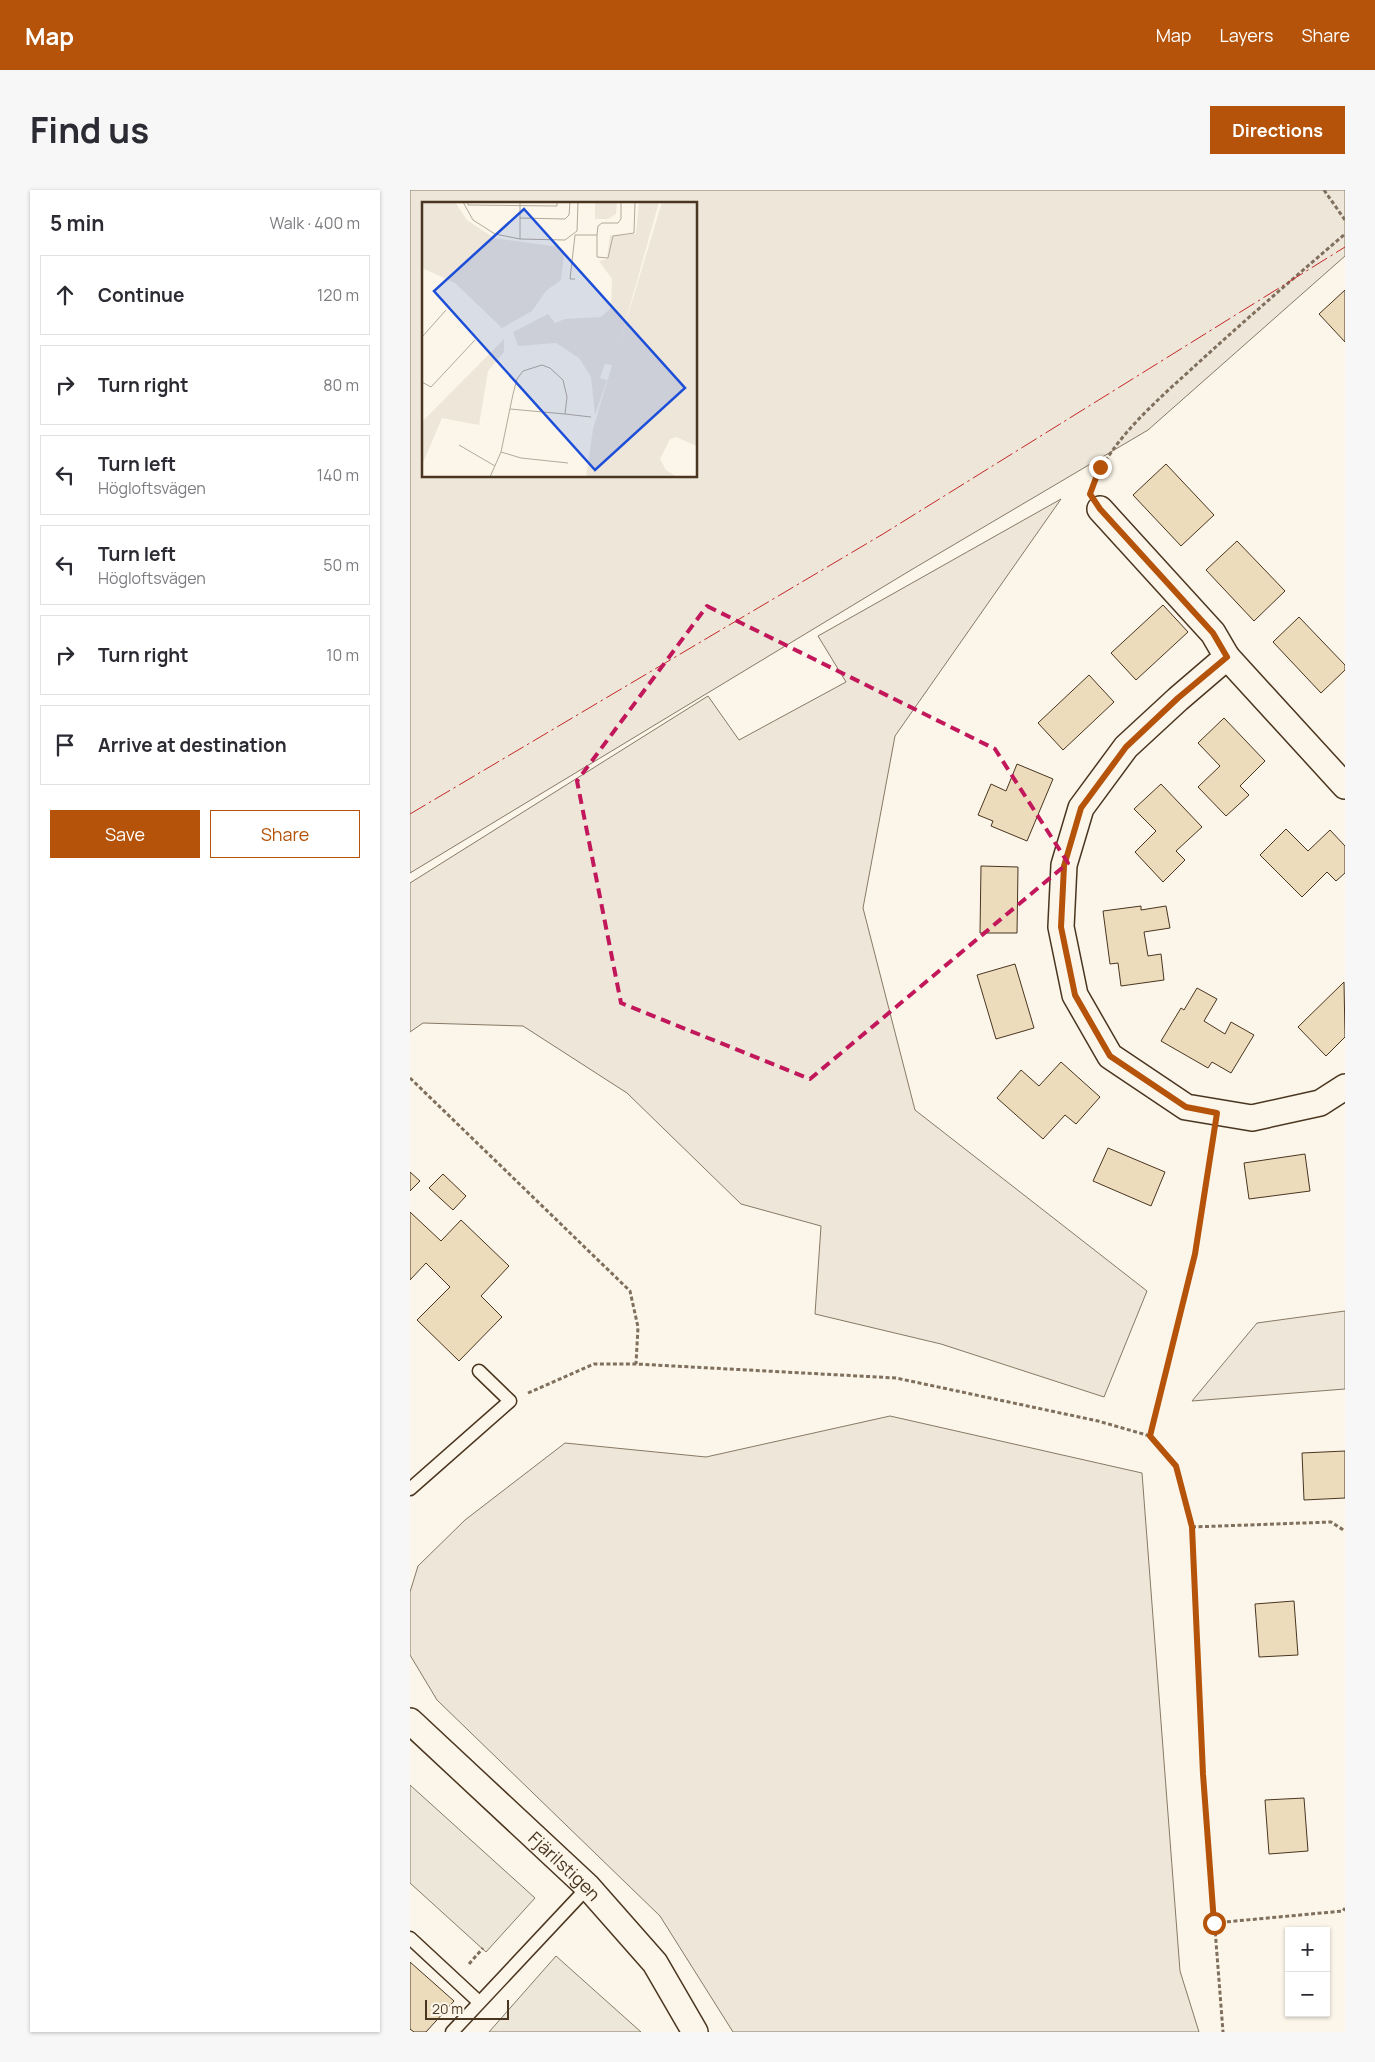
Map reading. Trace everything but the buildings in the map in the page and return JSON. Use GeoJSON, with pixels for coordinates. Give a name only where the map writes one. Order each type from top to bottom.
{"type":"FeatureCollection","features":[{"type":"Feature","properties":{"kind":"street"},"geometry":{"type":"LineString","coordinates":[[1100,509],[1213,633],[1227,657],[1345,786]]}},
{"type":"Feature","properties":{"kind":"street"},"geometry":{"type":"LineString","coordinates":[[1227,657],[1178,698],[1126,747],[1081,808],[1064,866],[1061,927],[1075,995],[1110,1056],[1186,1107],[1252,1118],[1320,1103],[1345,1087]]}},
{"type":"Feature","properties":{"kind":"street","name":"Fjärilstigen"},"geometry":{"type":"LineString","coordinates":[[410,1721],[588,1887],[655,1963],[695,2032]]}},
{"type":"Feature","properties":{"kind":"lane"},"geometry":{"type":"LineString","coordinates":[[410,1489],[510,1401],[479,1371]]}},
{"type":"Feature","properties":{"kind":"lane"},"geometry":{"type":"LineString","coordinates":[[452,2032],[588,1887]]}},
{"type":"Feature","properties":{"kind":"lane"},"geometry":{"type":"LineString","coordinates":[[410,1938],[479,2002]]}},
{"type":"Feature","properties":{"kind":"path"},"geometry":{"type":"LineString","coordinates":[[1324,190],[1345,220]]}},
{"type":"Feature","properties":{"kind":"path"},"geometry":{"type":"LineString","coordinates":[[1100,509],[1090,494],[1100,467],[1148,409],[1240,325],[1345,234]]}},
{"type":"Feature","properties":{"kind":"path"},"geometry":{"type":"LineString","coordinates":[[410,1078],[630,1291],[638,1327],[636,1364]]}},
{"type":"Feature","properties":{"kind":"path"},"geometry":{"type":"LineString","coordinates":[[1150,1436],[1195,1254],[1217,1113]]}},
{"type":"Feature","properties":{"kind":"path"},"geometry":{"type":"LineString","coordinates":[[510,1401],[594,1364],[636,1364],[896,1378],[1098,1421],[1150,1436],[1176,1466],[1192,1527],[1203,1774],[1223,2032]]}},
{"type":"Feature","properties":{"kind":"path"},"geometry":{"type":"LineString","coordinates":[[1192,1527],[1331,1522],[1345,1532]]}},
{"type":"Feature","properties":{"kind":"path"},"geometry":{"type":"LineString","coordinates":[[1214,1923],[1343,1912],[1345,1908]]}},
{"type":"Feature","properties":{"kind":"highlighted area"},"geometry":{"type":"Polygon","coordinates":[[[707,606],[995,749],[1068,863],[810,1079],[621,1003],[577,781],[707,606]]]}},
{"type":"Feature","properties":{"kind":"shaded area"},"geometry":{"type":"Polygon","coordinates":[[[410,190],[1345,190],[1345,256],[1148,430],[911,570],[410,873],[410,190]]]}},
{"type":"Feature","properties":{"kind":"shaded area"},"geometry":{"type":"Polygon","coordinates":[[[1061,499],[895,736],[863,908],[915,1110],[1147,1291],[1104,1397],[941,1344],[815,1314],[821,1226],[741,1204],[627,1093],[523,1026],[423,1023],[410,1032],[410,883],[708,696],[739,740],[846,682],[818,636],[1061,499]]]}},
{"type":"Feature","properties":{"kind":"shaded area"},"geometry":{"type":"Polygon","coordinates":[[[1345,1311],[1345,1389],[1192,1401],[1257,1323],[1345,1311]]]}},
{"type":"Feature","properties":{"kind":"shaded area"},"geometry":{"type":"Polygon","coordinates":[[[890,1416],[1142,1473],[1180,1971],[1199,2032],[733,2032],[660,1916],[437,1700],[410,1655],[410,1592],[418,1566],[465,1520],[565,1443],[706,1457],[890,1416]]]}},
{"type":"Feature","properties":{"kind":"shaded area"},"geometry":{"type":"Polygon","coordinates":[[[410,1785],[535,1898],[486,1952],[410,1883],[410,1785]]]}},
{"type":"Feature","properties":{"kind":"shaded area"},"geometry":{"type":"Polygon","coordinates":[[[556,1956],[641,2032],[489,2032],[556,1956]]]}},
{"type":"Feature","properties":{"kind":"power"},"geometry":{"type":"LineString","coordinates":[[410,814],[883,534],[1345,247]]}},
{"type":"Feature","properties":{"kind":"route"},"geometry":{"type":"LineString","coordinates":[[1100,467],[1090,494],[1100,509],[1213,633],[1227,657],[1178,698],[1126,747],[1081,808],[1064,866],[1061,927],[1075,995],[1110,1056],[1186,1107],[1217,1113],[1195,1254],[1150,1436],[1176,1466],[1192,1527],[1203,1774],[1214,1923]]}}]}
